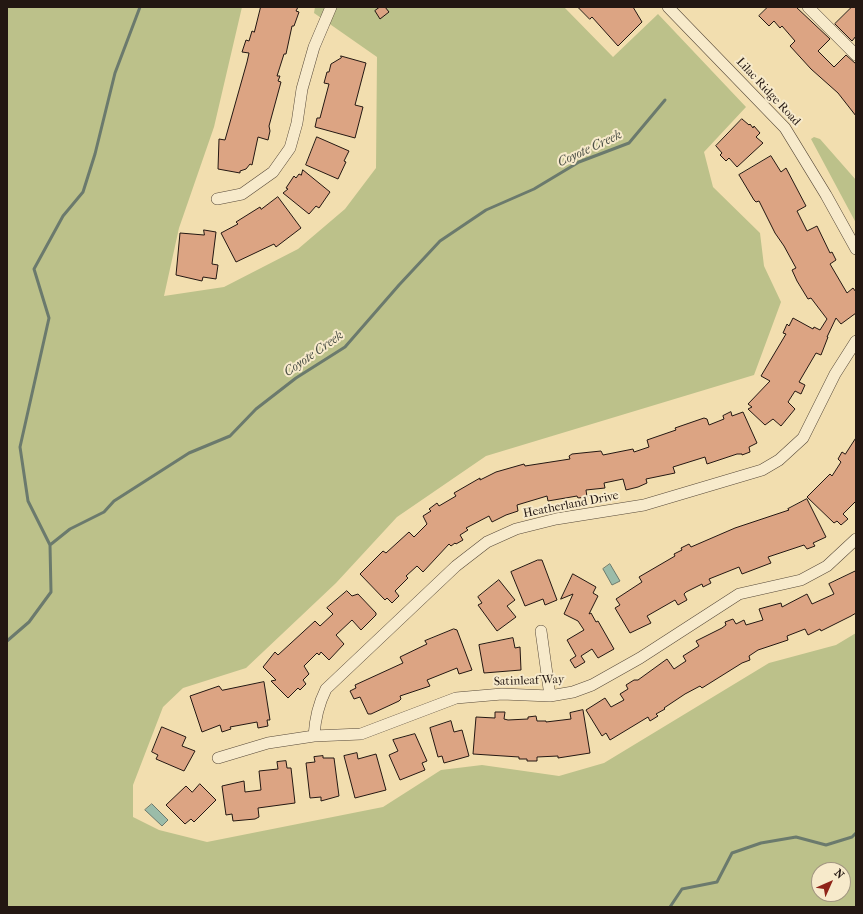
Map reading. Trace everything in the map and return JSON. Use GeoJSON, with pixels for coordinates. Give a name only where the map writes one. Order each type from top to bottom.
{"type":"FeatureCollection","features":[{"type":"Feature","properties":{"kind":"street"},"geometry":{"type":"LineString","coordinates":[[217,199],[242,194],[274,172],[290,148],[297,123],[302,89],[314,47],[331,7]]}},
{"type":"Feature","properties":{"kind":"street","name":"Lilac Ridge Road"},"geometry":{"type":"LineString","coordinates":[[668,7],[785,128],[819,182],[856,249]]}},
{"type":"Feature","properties":{"kind":"street"},"geometry":{"type":"LineString","coordinates":[[808,7],[856,55]]}},
{"type":"Feature","properties":{"kind":"street","name":"Heatherland Drive"},"geometry":{"type":"LineString","coordinates":[[314,736],[315,716],[319,702],[326,689],[456,566],[488,542],[516,529],[556,519],[644,505],[762,470],[779,460],[803,438],[835,374],[856,341]]}},
{"type":"Feature","properties":{"kind":"street","name":"Satinleaf Way"},"geometry":{"type":"LineString","coordinates":[[218,758],[268,743],[314,736],[361,734],[456,698],[502,694],[550,696],[572,692],[592,685],[640,658],[740,594],[801,580],[826,566],[856,540]]}},
{"type":"Feature","properties":{"kind":"street"},"geometry":{"type":"LineString","coordinates":[[541,631],[550,696]]}},
{"type":"Feature","properties":{"kind":"green space"},"geometry":{"type":"Polygon","coordinates":[[[7,7],[242,7],[214,127],[179,228],[164,296],[224,287],[298,249],[345,209],[376,168],[377,57],[314,13],[315,7],[564,7],[613,57],[658,14],[746,107],[704,152],[713,187],[760,233],[764,266],[781,302],[754,375],[486,456],[397,517],[336,583],[246,668],[183,688],[163,707],[133,785],[133,817],[159,830],[207,842],[383,807],[441,770],[482,765],[559,776],[604,763],[769,663],[836,645],[856,633],[856,907],[7,907],[7,7]]]}},
{"type":"Feature","properties":{"kind":"green space"},"geometry":{"type":"Polygon","coordinates":[[[814,137],[820,139],[856,180],[856,223],[811,139],[814,137]]]}},
{"type":"Feature","properties":{"kind":"shaded area"},"geometry":{"type":"Polygon","coordinates":[[[610,564],[620,581],[612,585],[603,569],[610,564]]]}},
{"type":"Feature","properties":{"kind":"shaded area"},"geometry":{"type":"Polygon","coordinates":[[[152,804],[168,820],[162,826],[145,810],[152,804]]]}},
{"type":"Feature","properties":{"kind":"building"},"geometry":{"type":"Polygon","coordinates":[[[261,7],[298,7],[296,11],[299,12],[294,26],[292,26],[286,54],[284,54],[277,76],[280,76],[278,81],[281,82],[269,126],[270,131],[268,140],[258,137],[252,165],[250,164],[246,169],[240,171],[240,173],[218,169],[219,139],[225,140],[249,53],[242,52],[246,40],[249,41],[252,31],[254,32],[261,7]]]}},
{"type":"Feature","properties":{"kind":"building"},"geometry":{"type":"Polygon","coordinates":[[[380,7],[385,7],[389,12],[380,19],[375,11],[380,7]]]}},
{"type":"Feature","properties":{"kind":"building"},"geometry":{"type":"Polygon","coordinates":[[[578,7],[633,7],[642,22],[618,46],[592,17],[590,19],[578,7]]]}},
{"type":"Feature","properties":{"kind":"building"},"geometry":{"type":"Polygon","coordinates":[[[768,7],[796,7],[830,39],[818,51],[834,67],[846,55],[856,64],[856,116],[838,93],[811,69],[790,46],[795,41],[782,26],[780,28],[774,21],[769,26],[759,16],[768,7]]]}},
{"type":"Feature","properties":{"kind":"building"},"geometry":{"type":"Polygon","coordinates":[[[852,7],[856,7],[856,36],[852,41],[835,24],[852,7]]]}},
{"type":"Feature","properties":{"kind":"building"},"geometry":{"type":"Polygon","coordinates":[[[341,56],[366,63],[355,105],[363,107],[355,138],[315,127],[317,118],[320,118],[329,84],[324,83],[327,72],[329,72],[331,64],[341,58],[341,56]]]}},
{"type":"Feature","properties":{"kind":"building"},"geometry":{"type":"Polygon","coordinates":[[[742,119],[753,128],[754,126],[760,133],[756,137],[763,143],[737,167],[729,158],[726,161],[720,155],[722,153],[716,146],[742,119]]]}},
{"type":"Feature","properties":{"kind":"building"},"geometry":{"type":"Polygon","coordinates":[[[317,137],[349,151],[344,161],[346,162],[338,179],[306,165],[317,137]]]}},
{"type":"Feature","properties":{"kind":"building"},"geometry":{"type":"Polygon","coordinates":[[[771,156],[781,172],[786,168],[806,206],[797,211],[807,231],[817,226],[830,253],[832,252],[836,260],[830,264],[847,293],[853,288],[856,292],[856,313],[841,324],[836,318],[827,337],[821,355],[816,353],[799,382],[805,385],[801,394],[795,391],[788,402],[795,409],[781,426],[773,419],[765,425],[748,409],[752,407],[748,404],[770,381],[761,376],[786,334],[783,333],[787,324],[789,326],[793,318],[813,329],[814,327],[820,330],[827,319],[811,298],[808,299],[797,281],[792,270],[796,268],[784,246],[775,233],[759,201],[756,202],[754,200],[739,175],[771,156]]]}},
{"type":"Feature","properties":{"kind":"building"},"geometry":{"type":"Polygon","coordinates":[[[303,170],[330,192],[319,208],[316,206],[309,214],[283,193],[288,189],[286,188],[294,176],[296,178],[299,174],[301,175],[303,170]]]}},
{"type":"Feature","properties":{"kind":"building"},"geometry":{"type":"Polygon","coordinates":[[[278,197],[301,228],[276,247],[274,244],[236,262],[221,233],[238,224],[236,222],[260,207],[261,209],[278,197]]]}},
{"type":"Feature","properties":{"kind":"building"},"geometry":{"type":"Polygon","coordinates":[[[204,230],[216,232],[212,264],[218,265],[216,279],[203,277],[202,281],[176,275],[180,233],[204,235],[204,230]]]}},
{"type":"Feature","properties":{"kind":"building"},"geometry":{"type":"Polygon","coordinates":[[[731,412],[732,416],[743,412],[757,443],[749,447],[750,452],[742,455],[737,454],[707,464],[705,457],[673,467],[675,473],[646,479],[647,483],[626,490],[623,479],[604,483],[605,488],[586,490],[587,497],[578,498],[577,496],[548,501],[547,496],[517,505],[518,511],[492,522],[489,516],[466,528],[468,530],[460,535],[463,540],[451,546],[449,544],[423,572],[417,566],[406,576],[408,578],[395,591],[399,596],[392,603],[387,598],[385,600],[360,574],[383,551],[386,553],[409,532],[414,537],[427,524],[423,516],[431,511],[429,509],[437,503],[439,506],[456,496],[454,493],[480,478],[480,480],[496,472],[524,464],[525,466],[570,459],[569,456],[572,454],[601,451],[603,455],[633,449],[634,452],[649,447],[647,440],[676,430],[675,428],[704,418],[707,419],[709,425],[724,419],[723,416],[731,412]]]}},
{"type":"Feature","properties":{"kind":"building"},"geometry":{"type":"Polygon","coordinates":[[[856,438],[856,501],[843,514],[848,519],[841,525],[837,521],[834,523],[807,497],[830,474],[832,476],[841,462],[838,459],[842,452],[845,454],[856,438]]]}},
{"type":"Feature","properties":{"kind":"building"},"geometry":{"type":"Polygon","coordinates":[[[807,499],[826,537],[813,543],[815,546],[807,549],[804,545],[768,557],[771,563],[742,574],[739,567],[709,579],[711,583],[703,587],[702,584],[686,592],[684,594],[687,600],[678,605],[675,600],[647,616],[651,623],[630,633],[615,608],[620,605],[616,599],[642,582],[639,577],[675,556],[674,554],[682,550],[681,548],[689,544],[691,547],[735,528],[789,510],[788,509],[807,499]]]}},
{"type":"Feature","properties":{"kind":"building"},"geometry":{"type":"Polygon","coordinates":[[[538,560],[542,560],[557,600],[545,605],[543,599],[525,606],[511,572],[538,560]]]}},
{"type":"Feature","properties":{"kind":"building"},"geometry":{"type":"Polygon","coordinates":[[[856,571],[856,613],[821,631],[820,629],[808,635],[805,629],[787,636],[788,640],[758,650],[749,656],[750,660],[742,663],[702,688],[700,686],[685,694],[656,714],[658,716],[650,721],[648,717],[610,740],[606,733],[602,736],[586,710],[605,698],[611,707],[624,700],[620,694],[628,689],[626,685],[634,680],[638,680],[667,659],[674,669],[686,661],[683,656],[699,646],[696,641],[722,628],[726,625],[725,622],[733,619],[736,624],[744,620],[746,625],[763,620],[759,609],[781,603],[782,607],[807,594],[812,604],[834,594],[829,584],[856,571]]]}},
{"type":"Feature","properties":{"kind":"building"},"geometry":{"type":"Polygon","coordinates":[[[573,574],[596,587],[593,593],[598,596],[589,614],[591,613],[596,622],[598,621],[614,649],[598,658],[592,649],[581,656],[585,662],[575,668],[570,660],[576,656],[567,640],[584,630],[578,621],[564,614],[573,594],[561,599],[573,574]]]}},
{"type":"Feature","properties":{"kind":"building"},"geometry":{"type":"Polygon","coordinates":[[[499,580],[515,600],[507,606],[516,617],[497,631],[478,605],[482,603],[478,597],[499,580]]]}},
{"type":"Feature","properties":{"kind":"building"},"geometry":{"type":"Polygon","coordinates":[[[347,591],[352,596],[358,594],[376,613],[376,615],[361,630],[352,620],[336,635],[344,644],[329,660],[321,652],[319,655],[317,653],[304,666],[309,674],[303,680],[306,684],[300,690],[298,688],[288,698],[271,681],[276,680],[263,667],[275,652],[278,655],[315,621],[320,626],[333,614],[327,608],[347,591]]]}},
{"type":"Feature","properties":{"kind":"building"},"geometry":{"type":"Polygon","coordinates":[[[454,629],[457,630],[472,670],[459,674],[457,668],[427,680],[430,686],[400,696],[401,699],[399,701],[371,714],[368,714],[360,697],[354,699],[350,691],[356,688],[355,685],[403,663],[400,657],[427,644],[425,641],[454,629]]]}},
{"type":"Feature","properties":{"kind":"building"},"geometry":{"type":"Polygon","coordinates":[[[513,638],[515,648],[520,647],[521,670],[484,673],[479,645],[513,638]]]}},
{"type":"Feature","properties":{"kind":"building"},"geometry":{"type":"Polygon","coordinates":[[[264,682],[270,720],[267,720],[268,726],[258,728],[257,722],[230,727],[231,729],[222,732],[220,725],[202,732],[190,696],[219,686],[222,690],[264,682]]]}},
{"type":"Feature","properties":{"kind":"building"},"geometry":{"type":"Polygon","coordinates":[[[583,710],[590,753],[558,758],[558,756],[537,757],[537,761],[527,761],[527,759],[519,759],[519,757],[473,754],[476,717],[495,718],[495,712],[505,712],[504,719],[508,720],[528,719],[528,717],[536,716],[537,721],[546,722],[571,719],[570,713],[583,710]]]}},
{"type":"Feature","properties":{"kind":"building"},"geometry":{"type":"Polygon","coordinates":[[[451,721],[454,732],[462,730],[469,756],[444,763],[442,756],[438,757],[430,728],[451,721]]]}},
{"type":"Feature","properties":{"kind":"building"},"geometry":{"type":"Polygon","coordinates":[[[162,727],[186,737],[182,746],[195,751],[184,771],[156,759],[158,755],[152,752],[162,727]]]}},
{"type":"Feature","properties":{"kind":"building"},"geometry":{"type":"Polygon","coordinates":[[[415,734],[427,761],[422,763],[425,770],[400,780],[389,755],[398,751],[393,740],[415,734]]]}},
{"type":"Feature","properties":{"kind":"building"},"geometry":{"type":"Polygon","coordinates":[[[357,753],[358,759],[376,754],[386,790],[355,798],[344,756],[357,753]]]}},
{"type":"Feature","properties":{"kind":"building"},"geometry":{"type":"Polygon","coordinates":[[[323,756],[323,758],[334,758],[339,796],[321,801],[321,797],[310,798],[306,763],[315,762],[314,757],[323,756]]]}},
{"type":"Feature","properties":{"kind":"building"},"geometry":{"type":"Polygon","coordinates":[[[286,761],[287,768],[291,768],[295,803],[258,808],[259,817],[255,819],[233,821],[232,814],[226,815],[222,786],[244,781],[245,792],[261,790],[259,771],[278,769],[277,762],[286,761]]]}},
{"type":"Feature","properties":{"kind":"building"},"geometry":{"type":"Polygon","coordinates":[[[200,784],[216,800],[194,822],[191,819],[185,824],[166,805],[186,786],[192,792],[200,784]]]}},
{"type":"Feature","properties":{"kind":"waterway"},"geometry":{"type":"LineString","coordinates":[[7,641],[29,622],[51,592],[50,545],[28,501],[20,447],[49,318],[34,269],[63,216],[83,192],[95,154],[115,73],[140,7]]}},
{"type":"Feature","properties":{"kind":"waterway","name":"Coyote Creek"},"geometry":{"type":"LineString","coordinates":[[50,545],[70,529],[104,512],[114,501],[189,453],[230,436],[256,409],[296,378],[345,347],[440,241],[486,210],[534,189],[579,162],[629,143],[665,100]]}},
{"type":"Feature","properties":{"kind":"waterway"},"geometry":{"type":"LineString","coordinates":[[670,907],[682,889],[717,882],[732,853],[761,843],[796,837],[826,845],[852,837],[856,833]]}}]}
